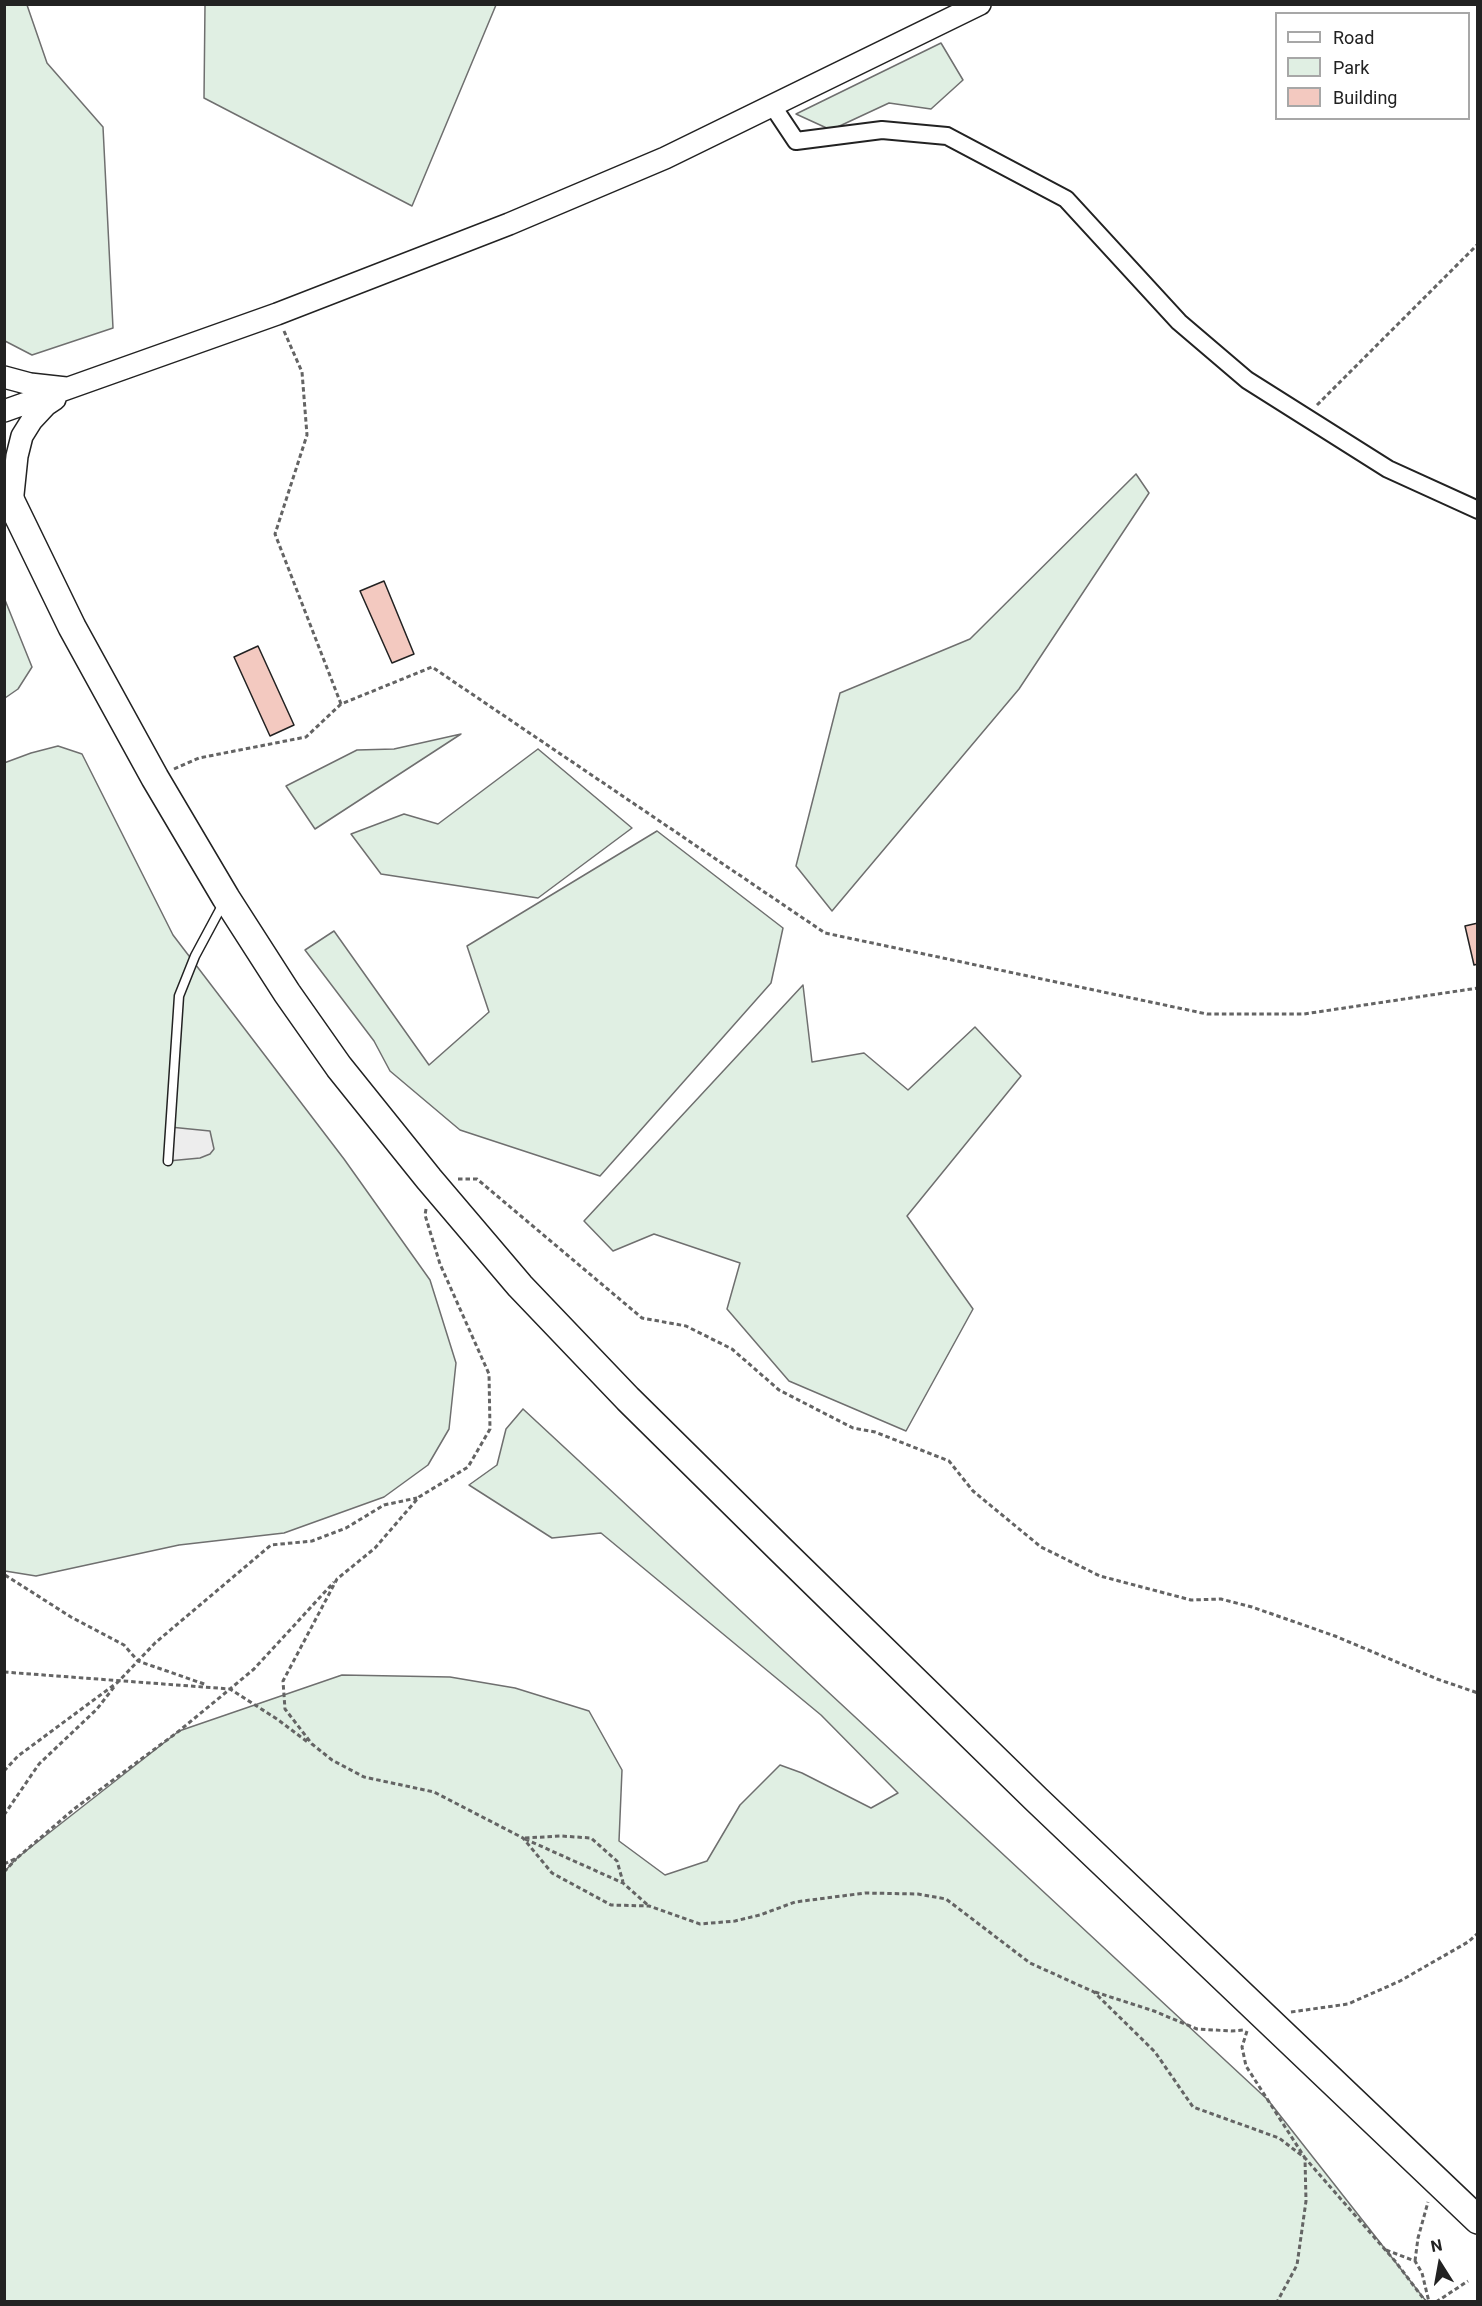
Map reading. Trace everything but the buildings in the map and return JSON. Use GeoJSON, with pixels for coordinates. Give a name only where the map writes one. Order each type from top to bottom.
{"type":"FeatureCollection","features":[{"type":"Feature","properties":{"kind":"main road"},"geometry":{"type":"LineString","coordinates":[[7,495],[72,627],[155,778],[226,898],[287,993],[339,1067],[429,1179],[520,1286],[628,1399],[1028,1791],[1478,2220]]}},
{"type":"Feature","properties":{"kind":"street"},"geometry":{"type":"LineString","coordinates":[[4,411],[277,314],[519,220],[664,158],[980,4]]}},
{"type":"Feature","properties":{"kind":"street"},"geometry":{"type":"LineString","coordinates":[[772,105],[796,141],[882,130],[947,136],[1066,199],[1179,322],[1247,380],[1388,469],[1478,510]]}},
{"type":"Feature","properties":{"kind":"street"},"geometry":{"type":"LineString","coordinates":[[4,377],[30,384],[73,388]]}},
{"type":"Feature","properties":{"kind":"street"},"geometry":{"type":"LineString","coordinates":[[7,495],[22,436],[32,420],[46,405],[73,388]]}},
{"type":"Feature","properties":{"kind":"lane"},"geometry":{"type":"LineString","coordinates":[[168,1161],[179,996],[195,956],[226,898]]}},
{"type":"Feature","properties":{"kind":"path"},"geometry":{"type":"LineString","coordinates":[[1305,417],[1478,244]]}},
{"type":"Feature","properties":{"kind":"path"},"geometry":{"type":"LineString","coordinates":[[277,314],[302,372],[307,435],[275,534],[341,704]]}},
{"type":"Feature","properties":{"kind":"path"},"geometry":{"type":"LineString","coordinates":[[155,778],[199,758],[306,736],[341,704],[432,667],[825,933],[1207,1014],[1304,1014],[1478,988]]}},
{"type":"Feature","properties":{"kind":"path"},"geometry":{"type":"LineString","coordinates":[[4,1872],[74,1809],[179,1731],[254,1669],[337,1579],[375,1548],[419,1497],[468,1467],[490,1429],[489,1374],[440,1264],[425,1215],[429,1179],[477,1179],[642,1318],[686,1326],[732,1349],[779,1390],[853,1428],[875,1432],[949,1461],[974,1491],[1041,1547],[1051,1552],[1100,1576],[1191,1600],[1221,1599],[1252,1607],[1335,1636],[1437,1679],[1478,1693]]}},
{"type":"Feature","properties":{"kind":"path"},"geometry":{"type":"LineString","coordinates":[[4,1815],[39,1764],[98,1709],[118,1682],[155,1643],[271,1545],[312,1541],[346,1528],[384,1505],[419,1497]]}},
{"type":"Feature","properties":{"kind":"path"},"geometry":{"type":"LineString","coordinates":[[5,1576],[71,1617],[124,1646],[138,1661],[211,1686]]}},
{"type":"Feature","properties":{"kind":"path"},"geometry":{"type":"LineString","coordinates":[[332,1760],[312,1744],[285,1709],[283,1681],[337,1579]]}},
{"type":"Feature","properties":{"kind":"path"},"geometry":{"type":"LineString","coordinates":[[4,1672],[230,1689],[277,1719],[332,1760],[364,1777],[434,1792],[523,1838],[623,1883],[649,1906]]}},
{"type":"Feature","properties":{"kind":"path"},"geometry":{"type":"LineString","coordinates":[[4,1771],[18,1756],[118,1682]]}},
{"type":"Feature","properties":{"kind":"path"},"geometry":{"type":"LineString","coordinates":[[523,1838],[561,1836],[591,1838],[616,1861],[623,1883]]}},
{"type":"Feature","properties":{"kind":"path"},"geometry":{"type":"LineString","coordinates":[[523,1838],[552,1873],[611,1905],[649,1906],[700,1924],[735,1921],[760,1915],[795,1902],[865,1893],[918,1894],[946,1899],[1030,1962],[1094,1992],[1154,2011],[1197,2029],[1232,2031],[1248,2029],[1242,2047],[1246,2066],[1305,2158],[1428,2301]]}},
{"type":"Feature","properties":{"kind":"path"},"geometry":{"type":"LineString","coordinates":[[4,1864],[17,1858]]}},
{"type":"Feature","properties":{"kind":"path"},"geometry":{"type":"LineString","coordinates":[[1265,2017],[1348,2004],[1400,1981],[1468,1942],[1478,1933]]}},
{"type":"Feature","properties":{"kind":"path"},"geometry":{"type":"LineString","coordinates":[[1094,1992],[1155,2052],[1193,2107],[1279,2138],[1305,2158]]}},
{"type":"Feature","properties":{"kind":"path"},"geometry":{"type":"LineString","coordinates":[[1277,2301],[1297,2265],[1306,2201],[1305,2158]]}},
{"type":"Feature","properties":{"kind":"path"},"geometry":{"type":"LineString","coordinates":[[1428,2301],[1422,2273],[1415,2261],[1418,2238],[1434,2179]]}},
{"type":"Feature","properties":{"kind":"path"},"geometry":{"type":"LineString","coordinates":[[1385,2249],[1415,2261]]}},
{"type":"Feature","properties":{"kind":"path"},"geometry":{"type":"LineString","coordinates":[[1436,2301],[1468,2281]]}},
{"type":"Feature","properties":{"kind":"green space"},"geometry":{"type":"Polygon","coordinates":[[[205,4],[496,5],[412,206],[204,98],[205,4]]]}},
{"type":"Feature","properties":{"kind":"green space"},"geometry":{"type":"Polygon","coordinates":[[[4,5],[27,5],[47,63],[103,127],[113,328],[32,355],[5,341],[4,5]]]}},
{"type":"Feature","properties":{"kind":"green space"},"geometry":{"type":"Polygon","coordinates":[[[941,43],[963,80],[931,109],[889,103],[831,130],[796,114],[941,43]]]}},
{"type":"Feature","properties":{"kind":"green space"},"geometry":{"type":"Polygon","coordinates":[[[1136,474],[1149,493],[1019,689],[832,911],[796,866],[840,693],[970,639],[1136,474]]]}},
{"type":"Feature","properties":{"kind":"green space"},"geometry":{"type":"Polygon","coordinates":[[[5,600],[32,667],[18,689],[5,698],[5,600]]]}},
{"type":"Feature","properties":{"kind":"green space"},"geometry":{"type":"Polygon","coordinates":[[[461,734],[315,829],[286,786],[357,750],[394,749],[461,734]]]}},
{"type":"Feature","properties":{"kind":"green space"},"geometry":{"type":"Polygon","coordinates":[[[58,746],[82,754],[173,935],[344,1159],[430,1280],[456,1363],[449,1429],[428,1465],[384,1497],[284,1533],[179,1545],[36,1576],[5,1571],[4,763],[58,746]]]}},
{"type":"Feature","properties":{"kind":"green space"},"geometry":{"type":"Polygon","coordinates":[[[538,749],[632,828],[538,898],[381,874],[351,834],[404,814],[438,824],[538,749]]]}},
{"type":"Feature","properties":{"kind":"green space"},"geometry":{"type":"Polygon","coordinates":[[[657,831],[783,928],[771,983],[600,1176],[460,1130],[390,1071],[374,1041],[305,950],[334,931],[429,1065],[489,1012],[467,946],[657,831]]]}},
{"type":"Feature","properties":{"kind":"green space"},"geometry":{"type":"Polygon","coordinates":[[[803,985],[812,1062],[864,1053],[908,1090],[975,1027],[1021,1076],[907,1216],[973,1309],[906,1431],[789,1381],[727,1309],[740,1263],[654,1234],[613,1251],[584,1221],[803,985]]]}},
{"type":"Feature","properties":{"kind":"green space"},"geometry":{"type":"Polygon","coordinates":[[[523,1409],[1268,2100],[1426,2301],[5,2301],[5,1871],[17,1858],[179,1731],[342,1675],[450,1677],[515,1688],[589,1711],[622,1770],[619,1841],[665,1875],[707,1861],[740,1805],[780,1765],[802,1773],[871,1808],[898,1793],[821,1715],[601,1533],[552,1538],[469,1485],[497,1465],[506,1429],[523,1409]]]}},
{"type":"Feature","properties":{"kind":"shaded area"},"geometry":{"type":"Polygon","coordinates":[[[170,1127],[210,1131],[214,1149],[210,1154],[200,1158],[168,1161],[170,1127]]]}}]}
